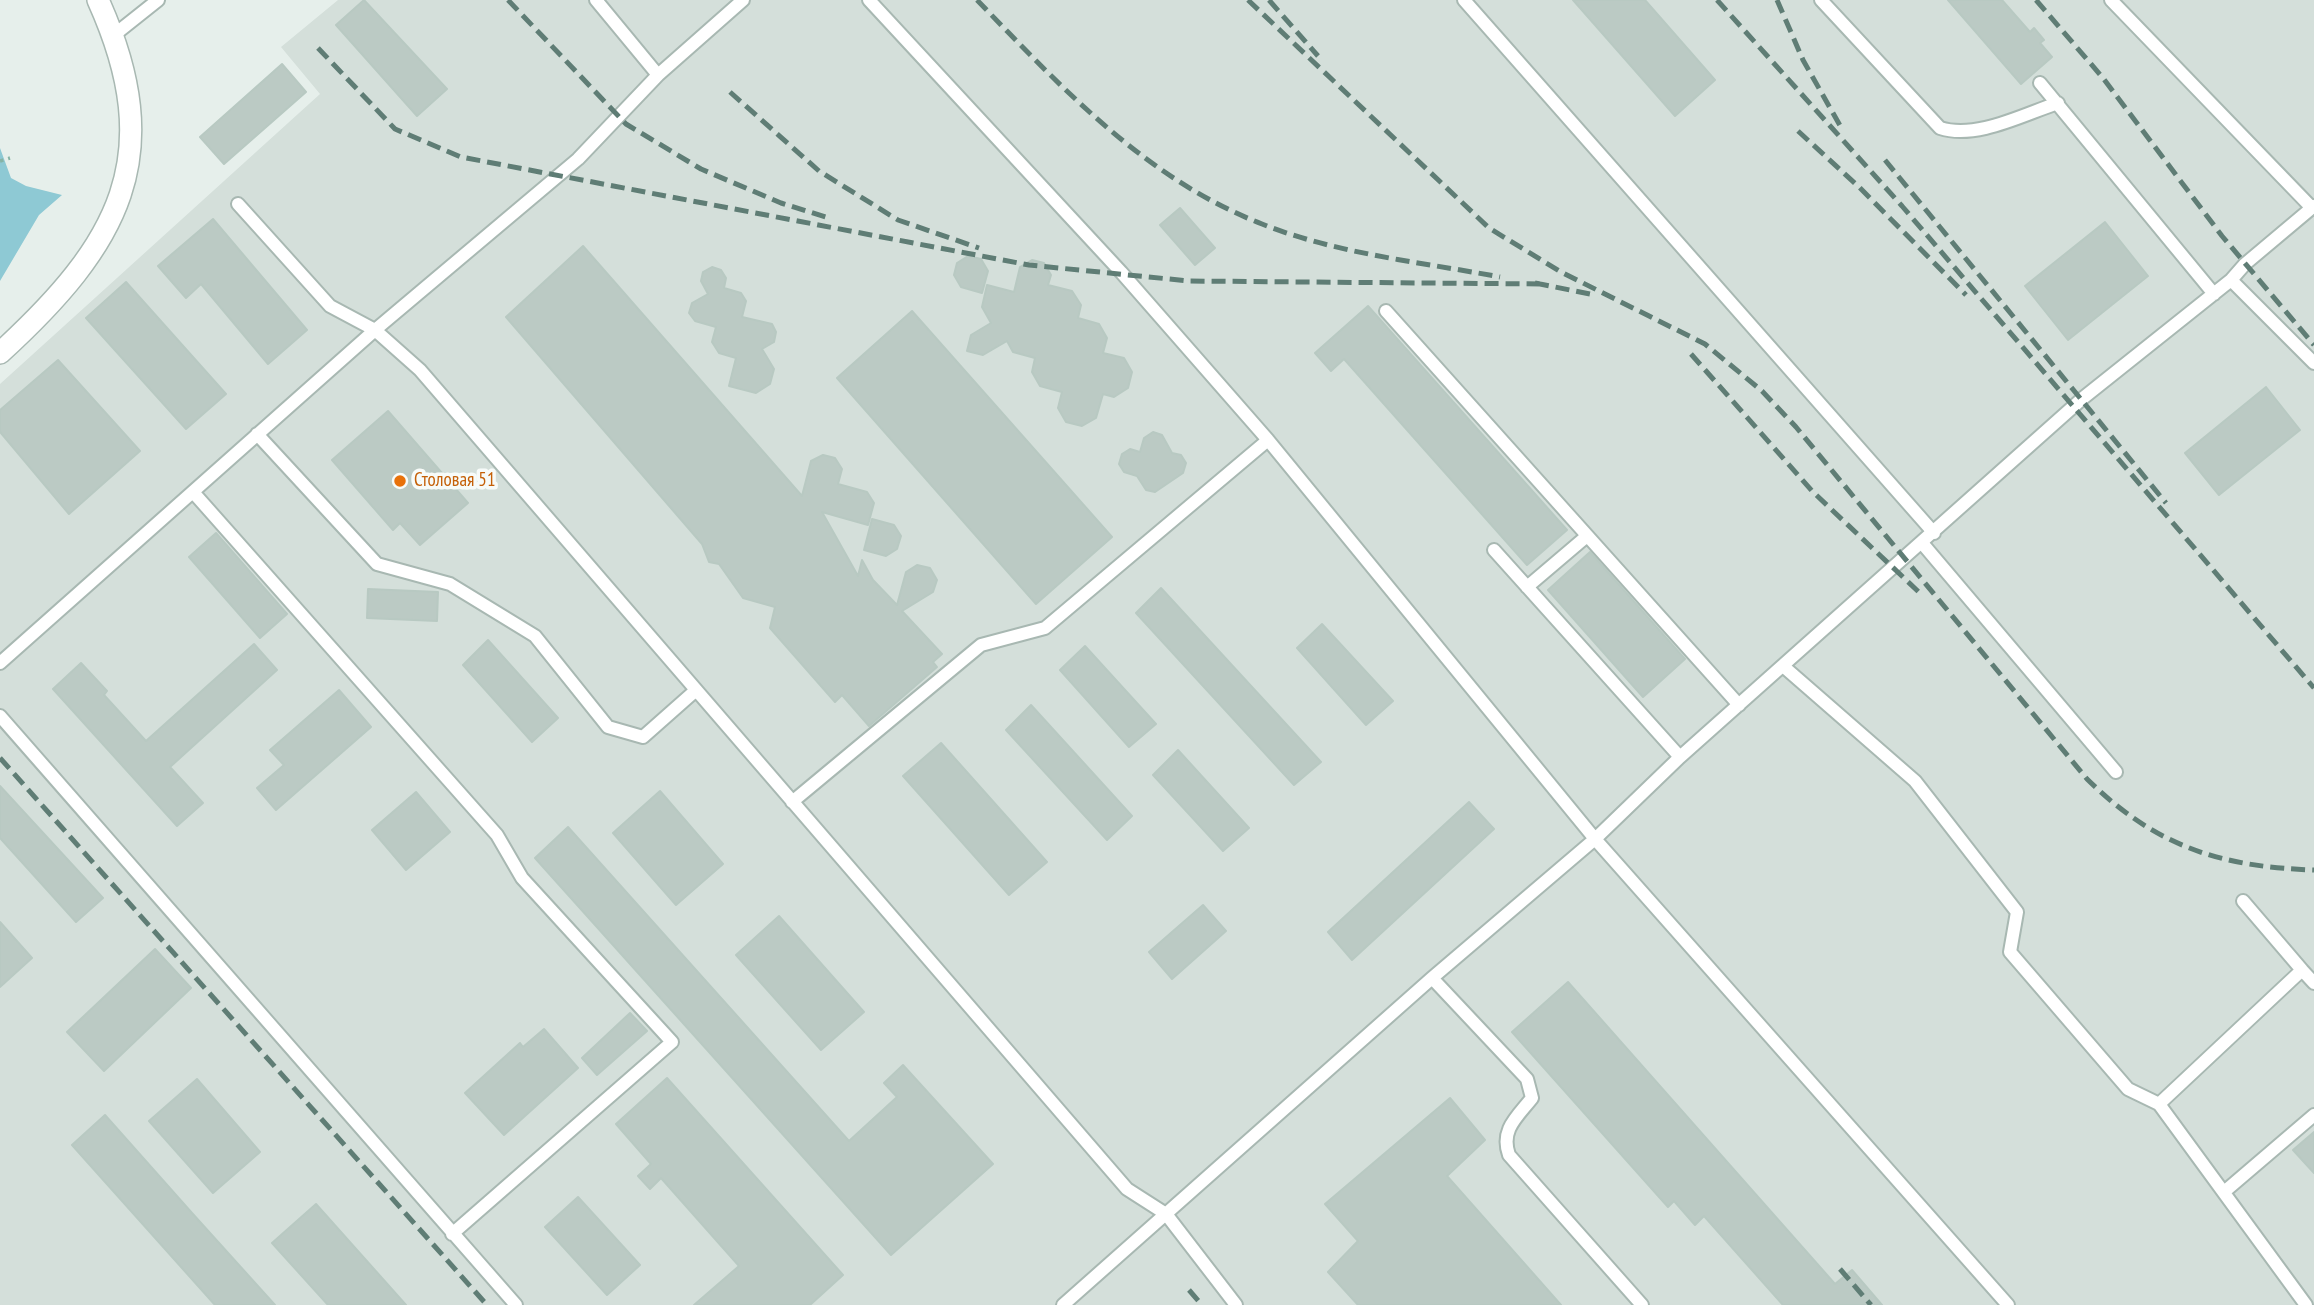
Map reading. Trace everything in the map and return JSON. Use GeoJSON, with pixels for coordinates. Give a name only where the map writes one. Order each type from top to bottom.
{"type":"FeatureCollection","features":[{"type":"Feature","properties":{"kind":"street"},"geometry":{"type":"LineString","coordinates":[[0,353],[37,316],[87,257],[112,221],[121,201],[129,158],[130,105],[114,35],[98,0]]}},
{"type":"Feature","properties":{"kind":"lane"},"geometry":{"type":"LineString","coordinates":[[114,35],[158,0]]}},
{"type":"Feature","properties":{"kind":"lane"},"geometry":{"type":"LineString","coordinates":[[596,0],[658,75]]}},
{"type":"Feature","properties":{"kind":"lane"},"geometry":{"type":"LineString","coordinates":[[0,663],[375,330],[578,159],[658,75],[743,0]]}},
{"type":"Feature","properties":{"kind":"lane"},"geometry":{"type":"LineString","coordinates":[[869,0],[1121,272],[1268,440],[1595,839],[2008,1305]]}},
{"type":"Feature","properties":{"kind":"lane"},"geometry":{"type":"LineString","coordinates":[[1464,0],[1934,533]]}},
{"type":"Feature","properties":{"kind":"lane"},"geometry":{"type":"LineString","coordinates":[[1821,0],[1940,128],[1952,132],[1976,129],[2058,103]]}},
{"type":"Feature","properties":{"kind":"lane"},"geometry":{"type":"LineString","coordinates":[[1063,1305],[1432,978],[1595,839],[1680,757],[2083,398],[2231,280],[2245,264],[2313,207],[2111,0]]}},
{"type":"Feature","properties":{"kind":"lane"},"geometry":{"type":"LineString","coordinates":[[2040,83],[2214,294]]}},
{"type":"Feature","properties":{"kind":"lane"},"geometry":{"type":"LineString","coordinates":[[238,204],[330,306],[375,330],[420,370],[1127,1189],[1166,1214],[1236,1305]]}},
{"type":"Feature","properties":{"kind":"lane"},"geometry":{"type":"LineString","coordinates":[[2231,280],[2314,363]]}},
{"type":"Feature","properties":{"kind":"lane"},"geometry":{"type":"LineString","coordinates":[[1386,311],[1739,705]]}},
{"type":"Feature","properties":{"kind":"lane"},"geometry":{"type":"LineString","coordinates":[[257,435],[377,564],[450,584],[535,636],[608,727],[643,737],[695,691]]}},
{"type":"Feature","properties":{"kind":"lane"},"geometry":{"type":"LineString","coordinates":[[792,802],[981,645],[1045,628],[1268,440]]}},
{"type":"Feature","properties":{"kind":"lane"},"geometry":{"type":"LineString","coordinates":[[193,492],[497,835],[522,878],[673,1042],[452,1234]]}},
{"type":"Feature","properties":{"kind":"lane"},"geometry":{"type":"LineString","coordinates":[[1528,587],[1587,536]]}},
{"type":"Feature","properties":{"kind":"lane"},"geometry":{"type":"LineString","coordinates":[[1923,543],[2116,772]]}},
{"type":"Feature","properties":{"kind":"lane"},"geometry":{"type":"LineString","coordinates":[[1494,550],[1680,757]]}},
{"type":"Feature","properties":{"kind":"lane"},"geometry":{"type":"LineString","coordinates":[[1783,666],[1915,782],[2017,912],[2010,952],[2128,1089],[2159,1104],[2306,1305]]}},
{"type":"Feature","properties":{"kind":"lane"},"geometry":{"type":"LineString","coordinates":[[0,716],[516,1305]]}},
{"type":"Feature","properties":{"kind":"lane"},"geometry":{"type":"LineString","coordinates":[[2243,901],[2314,983]]}},
{"type":"Feature","properties":{"kind":"lane"},"geometry":{"type":"LineString","coordinates":[[2159,1104],[2302,970]]}},
{"type":"Feature","properties":{"kind":"lane"},"geometry":{"type":"LineString","coordinates":[[1432,978],[1527,1079],[1532,1098],[1507,1129],[1504,1141],[1509,1155],[1642,1305]]}},
{"type":"Feature","properties":{"kind":"lane"},"geometry":{"type":"LineString","coordinates":[[2224,1192],[2314,1115]]}},
{"type":"Feature","properties":{"kind":"path"},"geometry":{"type":"LineString","coordinates":[[0,161],[10,158]]}},
{"type":"Feature","properties":{"kind":"shaded area"},"geometry":{"type":"Polygon","coordinates":[[[338,0],[2314,0],[2314,1305],[0,1305],[0,384],[320,94],[281,47],[338,0]]]}},
{"type":"Feature","properties":{"kind":"water"},"geometry":{"type":"Polygon","coordinates":[[[0,148],[11,178],[26,186],[62,195],[39,215],[0,281],[0,148]]]}},
{"type":"Feature","properties":{"kind":"building"},"geometry":{"type":"Polygon","coordinates":[[[364,0],[447,89],[417,116],[336,25],[364,0]]]}},
{"type":"Feature","properties":{"kind":"building"},"geometry":{"type":"Polygon","coordinates":[[[1573,0],[1645,0],[1715,80],[1675,116],[1573,0]]]}},
{"type":"Feature","properties":{"kind":"building"},"geometry":{"type":"Polygon","coordinates":[[[1948,0],[2002,0],[2030,32],[2034,28],[2044,40],[2040,43],[2052,57],[2021,84],[1948,0]]]}},
{"type":"Feature","properties":{"kind":"building"},"geometry":{"type":"Polygon","coordinates":[[[282,64],[306,92],[224,164],[200,137],[282,64]]]}},
{"type":"Feature","properties":{"kind":"building"},"geometry":{"type":"Polygon","coordinates":[[[1180,208],[1215,248],[1195,265],[1160,225],[1180,208]]]}},
{"type":"Feature","properties":{"kind":"building"},"geometry":{"type":"Polygon","coordinates":[[[213,219],[307,330],[268,364],[201,284],[186,298],[158,266],[213,219]]]}},
{"type":"Feature","properties":{"kind":"building"},"geometry":{"type":"Polygon","coordinates":[[[2105,222],[2148,276],[2068,340],[2025,286],[2105,222]]]}},
{"type":"Feature","properties":{"kind":"building"},"geometry":{"type":"Polygon","coordinates":[[[583,246],[802,496],[811,461],[823,455],[835,458],[842,469],[838,484],[867,492],[874,503],[868,525],[822,512],[858,576],[862,560],[873,580],[897,605],[906,572],[917,565],[930,568],[937,580],[933,592],[902,611],[942,654],[933,662],[937,667],[869,726],[842,695],[835,702],[770,628],[775,607],[743,598],[719,564],[709,562],[702,544],[506,317],[583,246]]]}},
{"type":"Feature","properties":{"kind":"building"},"geometry":{"type":"Polygon","coordinates":[[[968,256],[981,259],[988,271],[982,293],[961,287],[954,275],[957,263],[968,256]]]}},
{"type":"Feature","properties":{"kind":"building"},"geometry":{"type":"Polygon","coordinates":[[[1032,260],[1044,263],[1051,275],[1048,285],[1072,291],[1081,305],[1078,318],[1099,324],[1107,338],[1103,353],[1124,358],[1132,372],[1128,388],[1114,397],[1103,394],[1096,418],[1082,426],[1066,422],[1058,408],[1062,392],[1040,386],[1032,372],[1035,358],[1013,352],[1007,341],[983,355],[967,351],[971,335],[991,323],[982,307],[987,285],[1014,292],[1020,267],[1032,260]]]}},
{"type":"Feature","properties":{"kind":"building"},"geometry":{"type":"Polygon","coordinates":[[[712,267],[721,270],[726,278],[724,288],[741,293],[746,301],[742,317],[772,324],[776,332],[774,342],[762,349],[774,369],[770,384],[756,393],[729,386],[736,358],[719,353],[712,342],[716,327],[695,321],[689,313],[692,303],[708,294],[701,281],[703,272],[712,267]]]}},
{"type":"Feature","properties":{"kind":"building"},"geometry":{"type":"Polygon","coordinates":[[[126,282],[226,394],[186,429],[86,318],[126,282]]]}},
{"type":"Feature","properties":{"kind":"building"},"geometry":{"type":"Polygon","coordinates":[[[1368,306],[1567,530],[1527,565],[1344,359],[1331,371],[1315,353],[1368,306]]]}},
{"type":"Feature","properties":{"kind":"building"},"geometry":{"type":"Polygon","coordinates":[[[912,311],[1112,537],[1036,604],[837,378],[912,311]]]}},
{"type":"Feature","properties":{"kind":"building"},"geometry":{"type":"Polygon","coordinates":[[[58,360],[140,451],[69,514],[0,432],[0,410],[58,360]]]}},
{"type":"Feature","properties":{"kind":"building"},"geometry":{"type":"Polygon","coordinates":[[[2266,387],[2300,430],[2219,495],[2185,453],[2266,387]]]}},
{"type":"Feature","properties":{"kind":"building","name":"Столовая 51"},"geometry":{"type":"Polygon","coordinates":[[[388,411],[468,503],[420,545],[400,523],[393,530],[332,460],[388,411]]]}},
{"type":"Feature","properties":{"kind":"building"},"geometry":{"type":"Polygon","coordinates":[[[1153,432],[1162,435],[1172,453],[1181,455],[1186,463],[1183,473],[1155,492],[1146,490],[1137,476],[1124,472],[1119,464],[1122,454],[1130,449],[1140,452],[1144,438],[1153,432]]]}},
{"type":"Feature","properties":{"kind":"building"},"geometry":{"type":"Polygon","coordinates":[[[872,519],[894,525],[901,536],[897,549],[886,556],[864,550],[872,519]]]}},
{"type":"Feature","properties":{"kind":"building"},"geometry":{"type":"Polygon","coordinates":[[[216,533],[287,614],[260,638],[189,557],[216,533]]]}},
{"type":"Feature","properties":{"kind":"building"},"geometry":{"type":"Polygon","coordinates":[[[1590,552],[1685,659],[1643,697],[1548,590],[1590,552]]]}},
{"type":"Feature","properties":{"kind":"building"},"geometry":{"type":"Polygon","coordinates":[[[1161,588],[1321,762],[1294,785],[1136,613],[1161,588]]]}},
{"type":"Feature","properties":{"kind":"building"},"geometry":{"type":"Polygon","coordinates":[[[368,589],[438,592],[437,621],[367,618],[368,589]]]}},
{"type":"Feature","properties":{"kind":"building"},"geometry":{"type":"Polygon","coordinates":[[[1322,624],[1393,701],[1366,725],[1297,648],[1322,624]]]}},
{"type":"Feature","properties":{"kind":"building"},"geometry":{"type":"Polygon","coordinates":[[[488,640],[558,718],[532,742],[463,665],[488,640]]]}},
{"type":"Feature","properties":{"kind":"building"},"geometry":{"type":"Polygon","coordinates":[[[254,644],[277,670],[170,767],[203,803],[177,826],[53,689],[81,663],[107,691],[104,695],[146,741],[254,644]]]}},
{"type":"Feature","properties":{"kind":"building"},"geometry":{"type":"Polygon","coordinates":[[[1085,646],[1156,724],[1129,747],[1060,670],[1085,646]]]}},
{"type":"Feature","properties":{"kind":"building"},"geometry":{"type":"Polygon","coordinates":[[[339,690],[371,727],[276,810],[257,788],[284,765],[270,750],[339,690]]]}},
{"type":"Feature","properties":{"kind":"building"},"geometry":{"type":"Polygon","coordinates":[[[1031,705],[1132,816],[1107,840],[1006,730],[1031,705]]]}},
{"type":"Feature","properties":{"kind":"building"},"geometry":{"type":"Polygon","coordinates":[[[941,743],[1047,862],[1009,895],[903,776],[941,743]]]}},
{"type":"Feature","properties":{"kind":"building"},"geometry":{"type":"Polygon","coordinates":[[[1178,750],[1249,828],[1223,851],[1153,775],[1178,750]]]}},
{"type":"Feature","properties":{"kind":"building"},"geometry":{"type":"Polygon","coordinates":[[[0,786],[103,898],[76,922],[0,838],[0,786]]]}},
{"type":"Feature","properties":{"kind":"building"},"geometry":{"type":"Polygon","coordinates":[[[660,791],[723,864],[676,905],[613,833],[660,791]]]}},
{"type":"Feature","properties":{"kind":"building"},"geometry":{"type":"Polygon","coordinates":[[[416,792],[450,832],[406,870],[372,830],[416,792]]]}},
{"type":"Feature","properties":{"kind":"building"},"geometry":{"type":"Polygon","coordinates":[[[1469,802],[1494,829],[1352,960],[1328,932],[1469,802]]]}},
{"type":"Feature","properties":{"kind":"building"},"geometry":{"type":"Polygon","coordinates":[[[568,827],[849,1141],[897,1097],[884,1083],[903,1065],[993,1164],[891,1255],[535,858],[568,827]]]}},
{"type":"Feature","properties":{"kind":"building"},"geometry":{"type":"Polygon","coordinates":[[[1203,905],[1226,931],[1172,979],[1149,952],[1203,905]]]}},
{"type":"Feature","properties":{"kind":"building"},"geometry":{"type":"Polygon","coordinates":[[[779,916],[864,1012],[821,1050],[736,955],[779,916]]]}},
{"type":"Feature","properties":{"kind":"building"},"geometry":{"type":"Polygon","coordinates":[[[0,922],[32,958],[0,987],[0,922]]]}},
{"type":"Feature","properties":{"kind":"building"},"geometry":{"type":"Polygon","coordinates":[[[155,949],[191,988],[104,1071],[67,1032],[155,949]]]}},
{"type":"Feature","properties":{"kind":"building"},"geometry":{"type":"Polygon","coordinates":[[[1568,982],[1835,1284],[1852,1270],[1882,1305],[1783,1305],[1704,1216],[1695,1225],[1674,1201],[1668,1207],[1512,1032],[1568,982]]]}},
{"type":"Feature","properties":{"kind":"building"},"geometry":{"type":"Polygon","coordinates":[[[630,1013],[647,1031],[597,1075],[582,1058],[630,1013]]]}},
{"type":"Feature","properties":{"kind":"building"},"geometry":{"type":"Polygon","coordinates":[[[544,1029],[578,1068],[504,1135],[465,1093],[520,1043],[523,1047],[544,1029]]]}},
{"type":"Feature","properties":{"kind":"building"},"geometry":{"type":"Polygon","coordinates":[[[667,1078],[843,1275],[810,1305],[694,1305],[739,1266],[661,1178],[650,1189],[638,1176],[651,1164],[616,1124],[667,1078]]]}},
{"type":"Feature","properties":{"kind":"building"},"geometry":{"type":"Polygon","coordinates":[[[197,1079],[260,1152],[213,1193],[149,1121],[197,1079]]]}},
{"type":"Feature","properties":{"kind":"building"},"geometry":{"type":"Polygon","coordinates":[[[1450,1098],[1485,1140],[1447,1176],[1561,1305],[1358,1305],[1328,1272],[1358,1241],[1325,1204],[1450,1098]]]}},
{"type":"Feature","properties":{"kind":"building"},"geometry":{"type":"Polygon","coordinates":[[[105,1115],[275,1305],[215,1305],[72,1145],[105,1115]]]}},
{"type":"Feature","properties":{"kind":"building"},"geometry":{"type":"Polygon","coordinates":[[[2314,1132],[2314,1173],[2293,1150],[2314,1132]]]}},
{"type":"Feature","properties":{"kind":"building"},"geometry":{"type":"Polygon","coordinates":[[[578,1197],[640,1265],[607,1295],[545,1227],[578,1197]]]}},
{"type":"Feature","properties":{"kind":"building"},"geometry":{"type":"Polygon","coordinates":[[[316,1204],[406,1305],[328,1305],[272,1243],[316,1204]]]}},
{"type":"Feature","properties":{"kind":"railway"},"geometry":{"type":"LineString","coordinates":[[508,0],[626,124],[701,169],[781,203],[832,219]]}},
{"type":"Feature","properties":{"kind":"railway"},"geometry":{"type":"LineString","coordinates":[[977,0],[1041,66],[1108,128],[1143,157],[1220,205],[1262,224],[1320,243],[1500,277]]}},
{"type":"Feature","properties":{"kind":"railway"},"geometry":{"type":"LineString","coordinates":[[1248,0],[1489,228],[1561,272],[1705,344],[1762,391],[1796,427],[2087,779],[2112,802],[2164,836],[2219,858],[2248,864],[2314,870]]}},
{"type":"Feature","properties":{"kind":"railway"},"geometry":{"type":"LineString","coordinates":[[1269,0],[1318,56]]}},
{"type":"Feature","properties":{"kind":"railway"},"geometry":{"type":"LineString","coordinates":[[1717,0],[1902,206],[2314,688]]}},
{"type":"Feature","properties":{"kind":"railway"},"geometry":{"type":"LineString","coordinates":[[1777,0],[1803,60],[1842,129]]}},
{"type":"Feature","properties":{"kind":"railway"},"geometry":{"type":"LineString","coordinates":[[2036,0],[2103,78],[2222,236],[2314,345]]}},
{"type":"Feature","properties":{"kind":"railway"},"geometry":{"type":"LineString","coordinates":[[318,48],[395,129],[461,157],[1029,265],[1189,281],[1543,284]]}},
{"type":"Feature","properties":{"kind":"railway"},"geometry":{"type":"LineString","coordinates":[[730,92],[819,171],[898,220],[979,248]]}},
{"type":"Feature","properties":{"kind":"railway"},"geometry":{"type":"LineString","coordinates":[[1798,131],[1859,187],[1966,295]]}},
{"type":"Feature","properties":{"kind":"railway"},"geometry":{"type":"LineString","coordinates":[[1885,160],[2166,503]]}},
{"type":"Feature","properties":{"kind":"railway"},"geometry":{"type":"LineString","coordinates":[[1535,283],[1590,294]]}},
{"type":"Feature","properties":{"kind":"railway"},"geometry":{"type":"LineString","coordinates":[[1691,354],[1813,492],[1923,596]]}},
{"type":"Feature","properties":{"kind":"railway"},"geometry":{"type":"LineString","coordinates":[[0,758],[487,1305]]}},
{"type":"Feature","properties":{"kind":"railway"},"geometry":{"type":"LineString","coordinates":[[1840,1269],[1871,1305]]}},
{"type":"Feature","properties":{"kind":"railway"},"geometry":{"type":"LineString","coordinates":[[1189,1290],[1202,1305]]}},
{"type":"Feature","properties":{"kind":"place","name":"Столовая 51"},"geometry":{"type":"Point","coordinates":[400,481]}}]}
